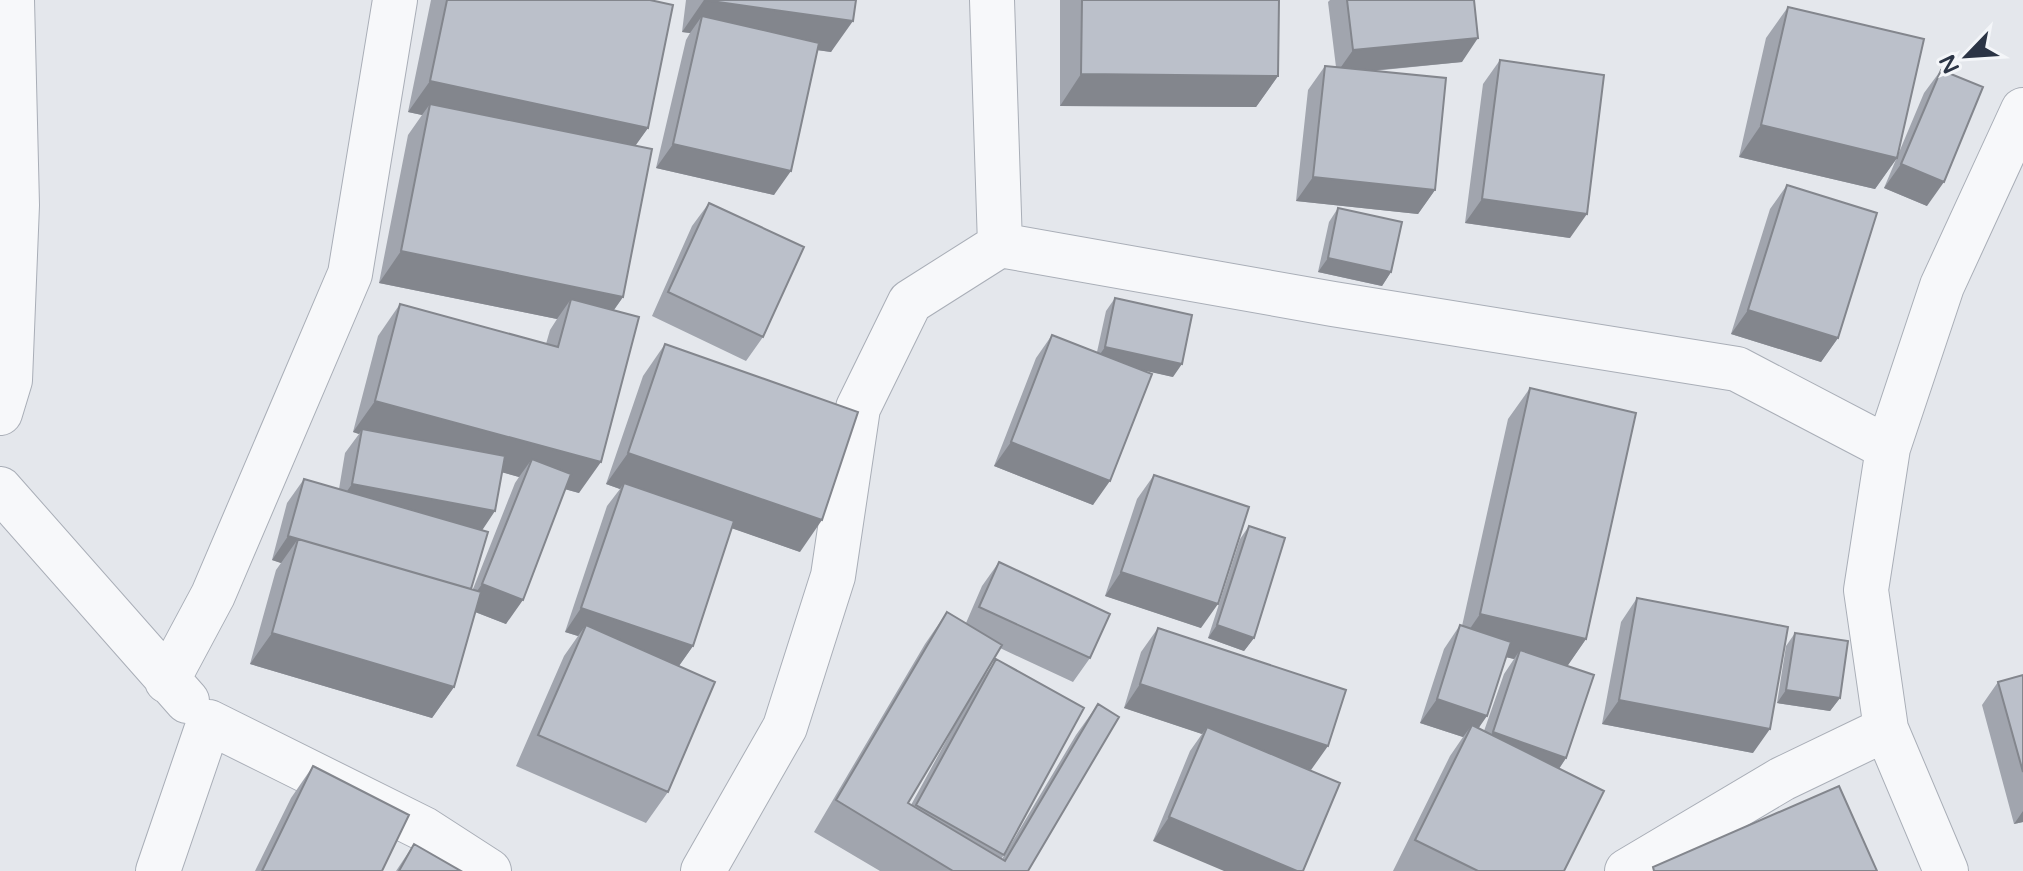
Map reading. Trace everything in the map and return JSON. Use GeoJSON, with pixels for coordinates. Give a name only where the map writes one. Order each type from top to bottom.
{"type":"FeatureCollection","features":[{"type":"Feature","properties":{"kind":"street"},"geometry":{"type":"LineString","coordinates":[[0,413],[10,380],[17,205],[12,0]]}},
{"type":"Feature","properties":{"kind":"street"},"geometry":{"type":"LineString","coordinates":[[167,681],[213,595],[350,274],[395,0]]}},
{"type":"Feature","properties":{"kind":"street"},"geometry":{"type":"LineString","coordinates":[[992,0],[1000,245]]}},
{"type":"Feature","properties":{"kind":"street"},"geometry":{"type":"LineString","coordinates":[[1946,871],[1886,729],[1866,590],[1888,448],[1942,286],[2023,110]]}},
{"type":"Feature","properties":{"kind":"street"},"geometry":{"type":"LineString","coordinates":[[703,871],[790,712],[833,576],[858,408],[910,302],[1000,245],[1333,304],[1737,369],[1888,448]]}},
{"type":"Feature","properties":{"kind":"street"},"geometry":{"type":"LineString","coordinates":[[0,489],[167,681],[209,722],[424,829],[489,871]]}},
{"type":"Feature","properties":{"kind":"street"},"geometry":{"type":"LineString","coordinates":[[158,871],[209,722]]}},
{"type":"Feature","properties":{"kind":"street"},"geometry":{"type":"LineString","coordinates":[[1627,871],[1782,779],[1886,729]]}},
{"type":"Feature","properties":{"kind":"building"},"geometry":{"type":"Polygon","coordinates":[[[447,0],[650,0],[673,5],[648,128],[430,81],[447,0]]]}},
{"type":"Feature","properties":{"kind":"building"},"geometry":{"type":"Polygon","coordinates":[[[704,0],[856,0],[853,21],[704,0]]]}},
{"type":"Feature","properties":{"kind":"building"},"geometry":{"type":"Polygon","coordinates":[[[1082,0],[1279,0],[1278,76],[1081,74],[1082,0]]]}},
{"type":"Feature","properties":{"kind":"building"},"geometry":{"type":"Polygon","coordinates":[[[1347,0],[1474,0],[1478,38],[1353,50],[1347,0]]]}},
{"type":"Feature","properties":{"kind":"building"},"geometry":{"type":"Polygon","coordinates":[[[1788,7],[1924,39],[1897,158],[1761,125],[1788,7]]]}},
{"type":"Feature","properties":{"kind":"building"},"geometry":{"type":"Polygon","coordinates":[[[702,16],[819,43],[791,171],[673,144],[702,16]]]}},
{"type":"Feature","properties":{"kind":"building"},"geometry":{"type":"Polygon","coordinates":[[[1500,60],[1604,75],[1587,214],[1482,199],[1500,60]]]}},
{"type":"Feature","properties":{"kind":"building"},"geometry":{"type":"Polygon","coordinates":[[[1325,66],[1446,78],[1435,190],[1313,177],[1325,66]]]}},
{"type":"Feature","properties":{"kind":"building"},"geometry":{"type":"Polygon","coordinates":[[[1941,70],[1983,87],[1944,182],[1901,164],[1941,70]]]}},
{"type":"Feature","properties":{"kind":"building"},"geometry":{"type":"Polygon","coordinates":[[[430,104],[652,149],[623,297],[401,251],[430,104]]]}},
{"type":"Feature","properties":{"kind":"building"},"geometry":{"type":"Polygon","coordinates":[[[1787,185],[1877,213],[1838,338],[1748,310],[1787,185]]]}},
{"type":"Feature","properties":{"kind":"building"},"geometry":{"type":"Polygon","coordinates":[[[709,203],[804,247],[763,337],[668,292],[709,203]]]}},
{"type":"Feature","properties":{"kind":"building"},"geometry":{"type":"Polygon","coordinates":[[[1338,208],[1402,222],[1391,272],[1328,258],[1338,208]]]}},
{"type":"Feature","properties":{"kind":"building"},"geometry":{"type":"Polygon","coordinates":[[[1115,298],[1192,315],[1182,364],[1105,347],[1115,298]]]}},
{"type":"Feature","properties":{"kind":"building"},"geometry":{"type":"Polygon","coordinates":[[[571,299],[639,317],[601,462],[375,401],[400,304],[558,347],[571,299]]]}},
{"type":"Feature","properties":{"kind":"building"},"geometry":{"type":"Polygon","coordinates":[[[1052,335],[1152,374],[1110,481],[1011,442],[1052,335]]]}},
{"type":"Feature","properties":{"kind":"building"},"geometry":{"type":"Polygon","coordinates":[[[665,344],[858,412],[822,520],[628,453],[665,344]]]}},
{"type":"Feature","properties":{"kind":"building"},"geometry":{"type":"Polygon","coordinates":[[[1530,388],[1636,413],[1586,639],[1480,614],[1530,388]]]}},
{"type":"Feature","properties":{"kind":"building"},"geometry":{"type":"Polygon","coordinates":[[[362,429],[505,456],[495,511],[352,484],[362,429]]]}},
{"type":"Feature","properties":{"kind":"building"},"geometry":{"type":"Polygon","coordinates":[[[532,459],[571,474],[523,600],[482,584],[532,459]]]}},
{"type":"Feature","properties":{"kind":"building"},"geometry":{"type":"Polygon","coordinates":[[[1154,475],[1249,507],[1218,604],[1121,572],[1154,475]]]}},
{"type":"Feature","properties":{"kind":"building"},"geometry":{"type":"Polygon","coordinates":[[[304,479],[488,532],[471,589],[288,536],[304,479]]]}},
{"type":"Feature","properties":{"kind":"building"},"geometry":{"type":"Polygon","coordinates":[[[624,483],[734,521],[693,646],[581,608],[624,483]]]}},
{"type":"Feature","properties":{"kind":"building"},"geometry":{"type":"Polygon","coordinates":[[[1249,526],[1285,538],[1254,638],[1217,625],[1249,526]]]}},
{"type":"Feature","properties":{"kind":"building"},"geometry":{"type":"Polygon","coordinates":[[[298,539],[481,592],[454,687],[272,633],[298,539]]]}},
{"type":"Feature","properties":{"kind":"building"},"geometry":{"type":"Polygon","coordinates":[[[999,562],[1110,614],[1090,658],[979,607],[999,562]]]}},
{"type":"Feature","properties":{"kind":"building"},"geometry":{"type":"Polygon","coordinates":[[[1637,598],[1788,627],[1770,729],[1619,700],[1637,598]]]}},
{"type":"Feature","properties":{"kind":"building"},"geometry":{"type":"Polygon","coordinates":[[[947,612],[1002,645],[908,803],[1005,861],[1098,704],[1119,717],[1028,871],[953,871],[836,800],[947,612]]]}},
{"type":"Feature","properties":{"kind":"building"},"geometry":{"type":"Polygon","coordinates":[[[586,625],[715,682],[668,792],[538,735],[586,625]]]}},
{"type":"Feature","properties":{"kind":"building"},"geometry":{"type":"Polygon","coordinates":[[[1460,625],[1511,642],[1487,716],[1437,699],[1460,625]]]}},
{"type":"Feature","properties":{"kind":"building"},"geometry":{"type":"Polygon","coordinates":[[[1158,628],[1346,690],[1328,746],[1140,684],[1158,628]]]}},
{"type":"Feature","properties":{"kind":"building"},"geometry":{"type":"Polygon","coordinates":[[[1795,633],[1848,641],[1840,698],[1786,690],[1795,633]]]}},
{"type":"Feature","properties":{"kind":"building"},"geometry":{"type":"Polygon","coordinates":[[[1520,650],[1594,675],[1566,758],[1493,732],[1520,650]]]}},
{"type":"Feature","properties":{"kind":"building"},"geometry":{"type":"Polygon","coordinates":[[[996,659],[1084,708],[1004,855],[916,805],[996,659]]]}},
{"type":"Feature","properties":{"kind":"building"},"geometry":{"type":"Polygon","coordinates":[[[2023,675],[2023,772],[1998,682],[2023,675]]]}},
{"type":"Feature","properties":{"kind":"building"},"geometry":{"type":"Polygon","coordinates":[[[1472,725],[1604,791],[1564,871],[1478,871],[1415,840],[1472,725]]]}},
{"type":"Feature","properties":{"kind":"building"},"geometry":{"type":"Polygon","coordinates":[[[1207,727],[1340,783],[1303,871],[1169,817],[1207,727]]]}},
{"type":"Feature","properties":{"kind":"building"},"geometry":{"type":"Polygon","coordinates":[[[313,766],[409,815],[382,871],[262,871],[313,766]]]}},
{"type":"Feature","properties":{"kind":"building"},"geometry":{"type":"Polygon","coordinates":[[[1839,786],[1877,871],[1654,871],[1653,867],[1839,786]]]}},
{"type":"Feature","properties":{"kind":"building"},"geometry":{"type":"Polygon","coordinates":[[[414,844],[461,871],[399,871],[414,844]]]}}]}
